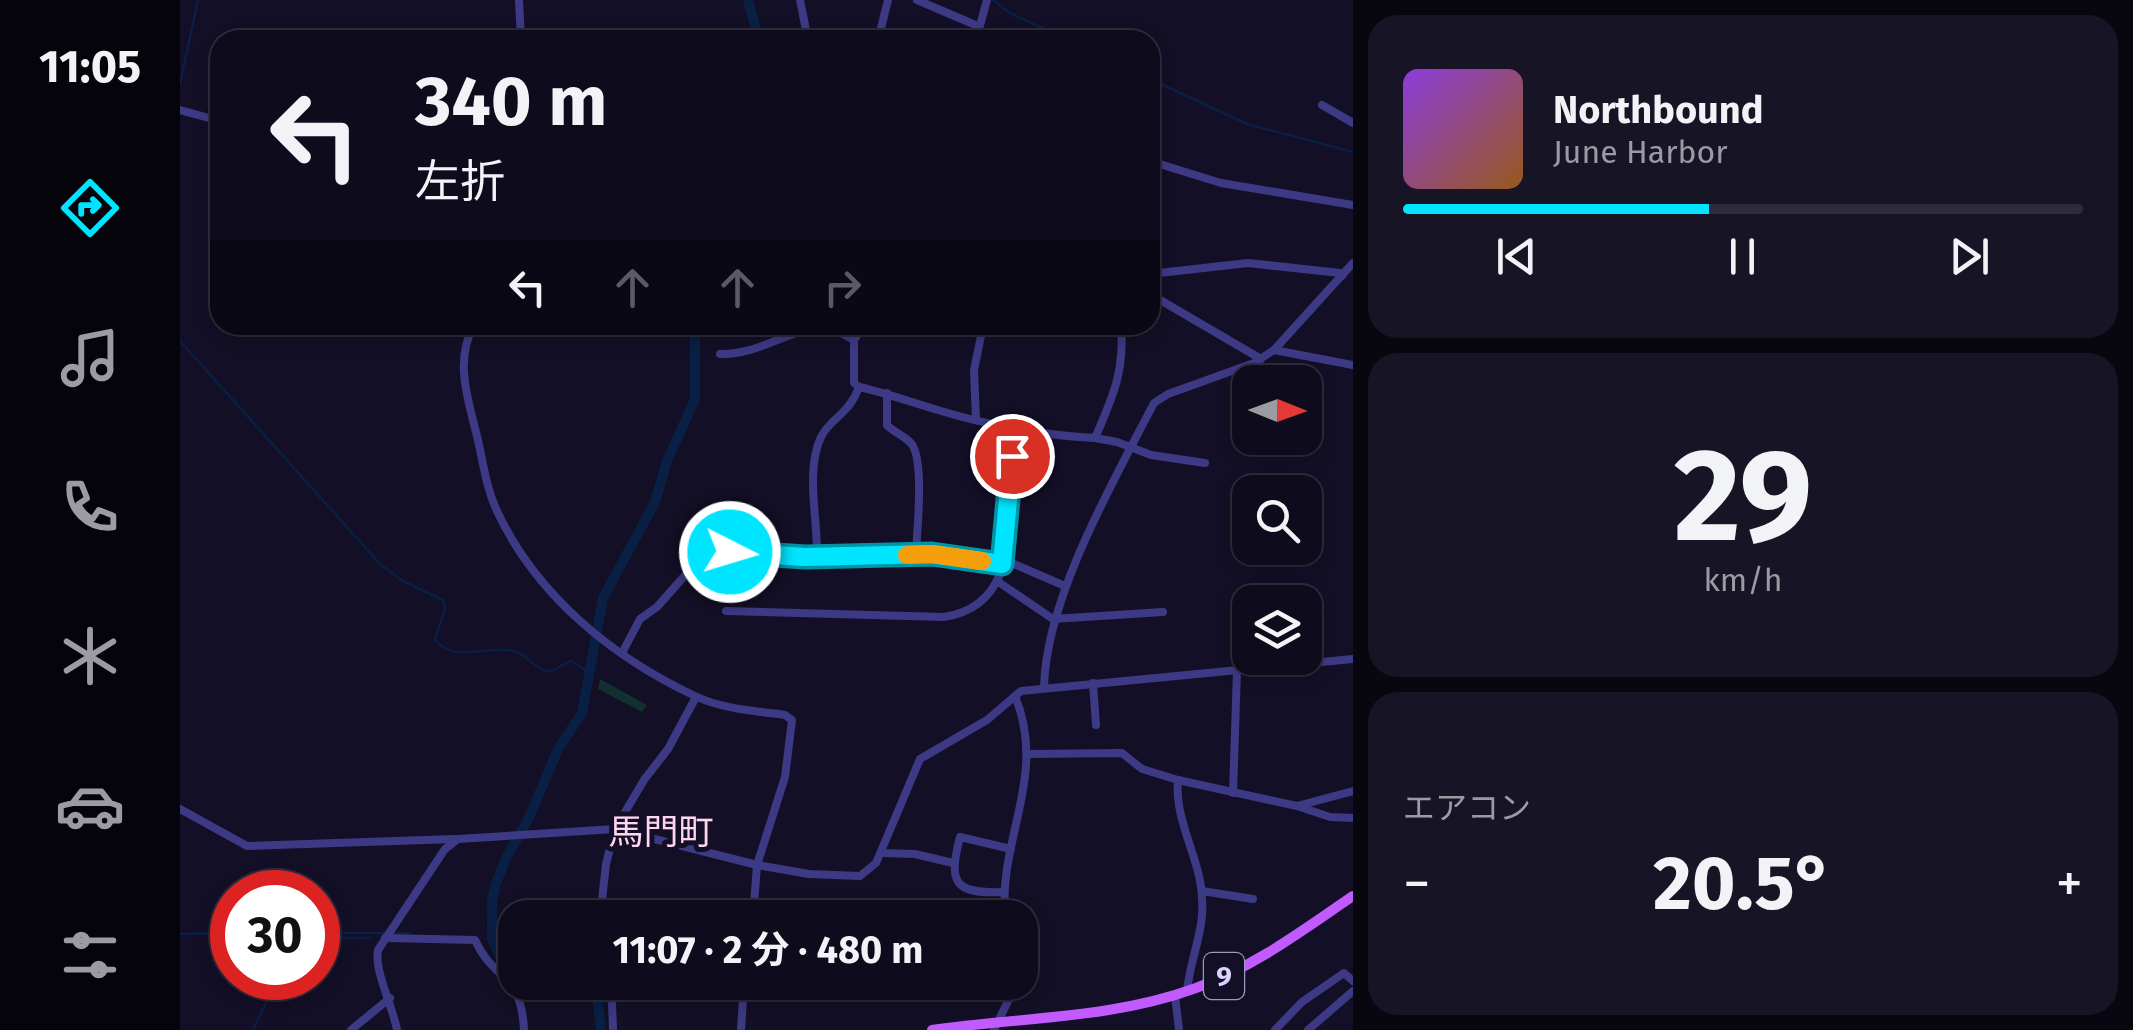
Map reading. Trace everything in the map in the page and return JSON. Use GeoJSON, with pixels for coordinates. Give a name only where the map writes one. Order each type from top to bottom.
{"type":"FeatureCollection","features":[{"type":"Feature","properties":{"kind":"main road","name":"9"},"geometry":{"type":"LineString","coordinates":[[932,1030],[996,1026],[1104,1010],[1188,991],[1264,955],[1353,896]]}},
{"type":"Feature","properties":{"kind":"street"},"geometry":{"type":"LineString","coordinates":[[519,0],[520,30]]}},
{"type":"Feature","properties":{"kind":"street"},"geometry":{"type":"LineString","coordinates":[[800,0],[806,30]]}},
{"type":"Feature","properties":{"kind":"street"},"geometry":{"type":"LineString","coordinates":[[880,30],[888,0]]}},
{"type":"Feature","properties":{"kind":"street"},"geometry":{"type":"LineString","coordinates":[[917,0],[978,26]]}},
{"type":"Feature","properties":{"kind":"street"},"geometry":{"type":"LineString","coordinates":[[977,30],[986,0]]}},
{"type":"Feature","properties":{"kind":"street"},"geometry":{"type":"LineString","coordinates":[[1322,105],[1353,122]]}},
{"type":"Feature","properties":{"kind":"street"},"geometry":{"type":"LineString","coordinates":[[180,110],[210,118]]}},
{"type":"Feature","properties":{"kind":"street"},"geometry":{"type":"LineString","coordinates":[[1160,164],[1221,183],[1353,205]]}},
{"type":"Feature","properties":{"kind":"street"},"geometry":{"type":"LineString","coordinates":[[1160,273],[1248,263],[1314,268],[1340,272],[1342,276]]}},
{"type":"Feature","properties":{"kind":"street"},"geometry":{"type":"LineString","coordinates":[[1044,687],[1047,646],[1066,586],[1154,403],[1274,350],[1353,263]]}},
{"type":"Feature","properties":{"kind":"street"},"geometry":{"type":"LineString","coordinates":[[1160,300],[1261,359]]}},
{"type":"Feature","properties":{"kind":"street"},"geometry":{"type":"LineString","coordinates":[[470,335],[462,373],[494,506],[506,530],[558,603],[576,621],[622,653],[696,697],[731,708],[785,715],[792,720],[785,777],[757,865],[754,900]]}},
{"type":"Feature","properties":{"kind":"street"},"geometry":{"type":"LineString","coordinates":[[720,354],[744,354],[785,335]]}},
{"type":"Feature","properties":{"kind":"street"},"geometry":{"type":"LineString","coordinates":[[845,335],[854,340]]}},
{"type":"Feature","properties":{"kind":"street"},"geometry":{"type":"LineString","coordinates":[[858,335],[854,340],[854,383],[858,387],[976,420],[1046,435],[1094,438],[1151,454],[1205,463]]}},
{"type":"Feature","properties":{"kind":"street"},"geometry":{"type":"LineString","coordinates":[[976,420],[974,370],[981,335]]}},
{"type":"Feature","properties":{"kind":"street"},"geometry":{"type":"LineString","coordinates":[[1094,438],[1116,388],[1123,356],[1121,335]]}},
{"type":"Feature","properties":{"kind":"street"},"geometry":{"type":"LineString","coordinates":[[1274,350],[1353,365]]}},
{"type":"Feature","properties":{"kind":"street"},"geometry":{"type":"LineString","coordinates":[[817,556],[816,454],[822,434],[848,410],[858,387]]}},
{"type":"Feature","properties":{"kind":"street"},"geometry":{"type":"LineString","coordinates":[[886,393],[887,426],[909,441],[916,459],[916,554]]}},
{"type":"Feature","properties":{"kind":"street"},"geometry":{"type":"LineString","coordinates":[[726,611],[944,618],[974,607],[997,581],[1002,564],[1015,428]]}},
{"type":"Feature","properties":{"kind":"street"},"geometry":{"type":"LineString","coordinates":[[622,653],[640,618],[657,607],[703,555],[712,551],[817,556],[916,554],[1022,567],[1066,586]]}},
{"type":"Feature","properties":{"kind":"street"},"geometry":{"type":"LineString","coordinates":[[997,581],[1055,619],[1162,612]]}},
{"type":"Feature","properties":{"kind":"street"},"geometry":{"type":"LineString","coordinates":[[1322,663],[1353,660]]}},
{"type":"Feature","properties":{"kind":"street"},"geometry":{"type":"LineString","coordinates":[[180,808],[242,845],[258,848],[615,829],[757,865],[856,877],[868,872],[881,852],[920,759],[987,720],[1021,691],[1232,671]]}},
{"type":"Feature","properties":{"kind":"street"},"geometry":{"type":"LineString","coordinates":[[1233,794],[1237,675]]}},
{"type":"Feature","properties":{"kind":"street"},"geometry":{"type":"LineString","coordinates":[[1092,683],[1096,725]]}},
{"type":"Feature","properties":{"kind":"street"},"geometry":{"type":"LineString","coordinates":[[1003,900],[1029,754],[1014,696]]}},
{"type":"Feature","properties":{"kind":"street"},"geometry":{"type":"LineString","coordinates":[[602,900],[615,829],[696,697]]}},
{"type":"Feature","properties":{"kind":"street"},"geometry":{"type":"LineString","coordinates":[[1029,754],[1122,753],[1142,769],[1178,780],[1298,806],[1330,817],[1353,818]]}},
{"type":"Feature","properties":{"kind":"street"},"geometry":{"type":"LineString","coordinates":[[1178,780],[1182,822],[1202,891],[1202,927],[1188,991]]}},
{"type":"Feature","properties":{"kind":"street"},"geometry":{"type":"LineString","coordinates":[[1298,806],[1353,791]]}},
{"type":"Feature","properties":{"kind":"street"},"geometry":{"type":"LineString","coordinates":[[1002,892],[962,888],[953,863],[960,837],[1011,849]]}},
{"type":"Feature","properties":{"kind":"street"},"geometry":{"type":"LineString","coordinates":[[397,1030],[376,961],[384,939],[445,849],[458,839]]}},
{"type":"Feature","properties":{"kind":"street"},"geometry":{"type":"LineString","coordinates":[[881,852],[914,854],[953,863]]}},
{"type":"Feature","properties":{"kind":"street"},"geometry":{"type":"LineString","coordinates":[[1202,891],[1253,899]]}},
{"type":"Feature","properties":{"kind":"street"},"geometry":{"type":"LineString","coordinates":[[384,939],[475,940],[486,962],[498,968]]}},
{"type":"Feature","properties":{"kind":"street"},"geometry":{"type":"LineString","coordinates":[[1275,1030],[1302,1002],[1344,972],[1353,981]]}},
{"type":"Feature","properties":{"kind":"street"},"geometry":{"type":"LineString","coordinates":[[1308,1030],[1353,992]]}},
{"type":"Feature","properties":{"kind":"street"},"geometry":{"type":"LineString","coordinates":[[1175,995],[1179,1030]]}},
{"type":"Feature","properties":{"kind":"street"},"geometry":{"type":"LineString","coordinates":[[350,1030],[390,998]]}},
{"type":"Feature","properties":{"kind":"street"},"geometry":{"type":"LineString","coordinates":[[519,1000],[524,1030]]}},
{"type":"Feature","properties":{"kind":"street"},"geometry":{"type":"LineString","coordinates":[[611,1000],[614,1030]]}},
{"type":"Feature","properties":{"kind":"street"},"geometry":{"type":"LineString","coordinates":[[740,1030],[742,1000]]}},
{"type":"Feature","properties":{"kind":"street"},"geometry":{"type":"LineString","coordinates":[[996,1026],[1008,1000]]}},
{"type":"Feature","properties":{"kind":"green space"},"geometry":{"type":"Polygon","coordinates":[[[600,679],[647,705],[642,712],[598,689],[600,679]]]}},
{"type":"Feature","properties":{"kind":"waterway"},"geometry":{"type":"LineString","coordinates":[[180,84],[198,0]]}},
{"type":"Feature","properties":{"kind":"waterway"},"geometry":{"type":"LineString","coordinates":[[748,0],[756,30]]}},
{"type":"Feature","properties":{"kind":"waterway"},"geometry":{"type":"LineString","coordinates":[[993,0],[1010,13],[1047,30]]}},
{"type":"Feature","properties":{"kind":"waterway"},"geometry":{"type":"LineString","coordinates":[[1160,84],[1247,124],[1353,152]]}},
{"type":"Feature","properties":{"kind":"waterway"},"geometry":{"type":"LineString","coordinates":[[498,953],[492,938],[496,883],[558,749],[582,713],[603,598],[655,502],[667,461],[695,399],[695,335]]}},
{"type":"Feature","properties":{"kind":"waterway"},"geometry":{"type":"LineString","coordinates":[[180,341],[380,564],[403,581],[443,600],[445,608],[435,640],[443,647],[463,652],[517,652],[547,671],[572,661],[589,673]]}},
{"type":"Feature","properties":{"kind":"waterway"},"geometry":{"type":"LineString","coordinates":[[180,934],[210,933]]}},
{"type":"Feature","properties":{"kind":"waterway"},"geometry":{"type":"LineString","coordinates":[[340,933],[410,933]]}},
{"type":"Feature","properties":{"kind":"waterway"},"geometry":{"type":"LineString","coordinates":[[340,938],[370,938]]}},
{"type":"Feature","properties":{"kind":"waterway"},"geometry":{"type":"LineString","coordinates":[[253,1030],[267,1000]]}},
{"type":"Feature","properties":{"kind":"waterway"},"geometry":{"type":"LineString","coordinates":[[597,1000],[601,1030]]}},
{"type":"Feature","properties":{"kind":"slow traffic"},"geometry":{"type":"LineString","coordinates":[[907,555],[982,561]]}},
{"type":"Feature","properties":{"kind":"district","name":"馬門町"},"geometry":{"type":"Point","coordinates":[661,832]}},
{"type":"Feature","properties":{"kind":"route"},"geometry":{"type":"LineString","coordinates":[[730,552],[805,557],[932,554],[1002,564],[1012,456]]}}]}
